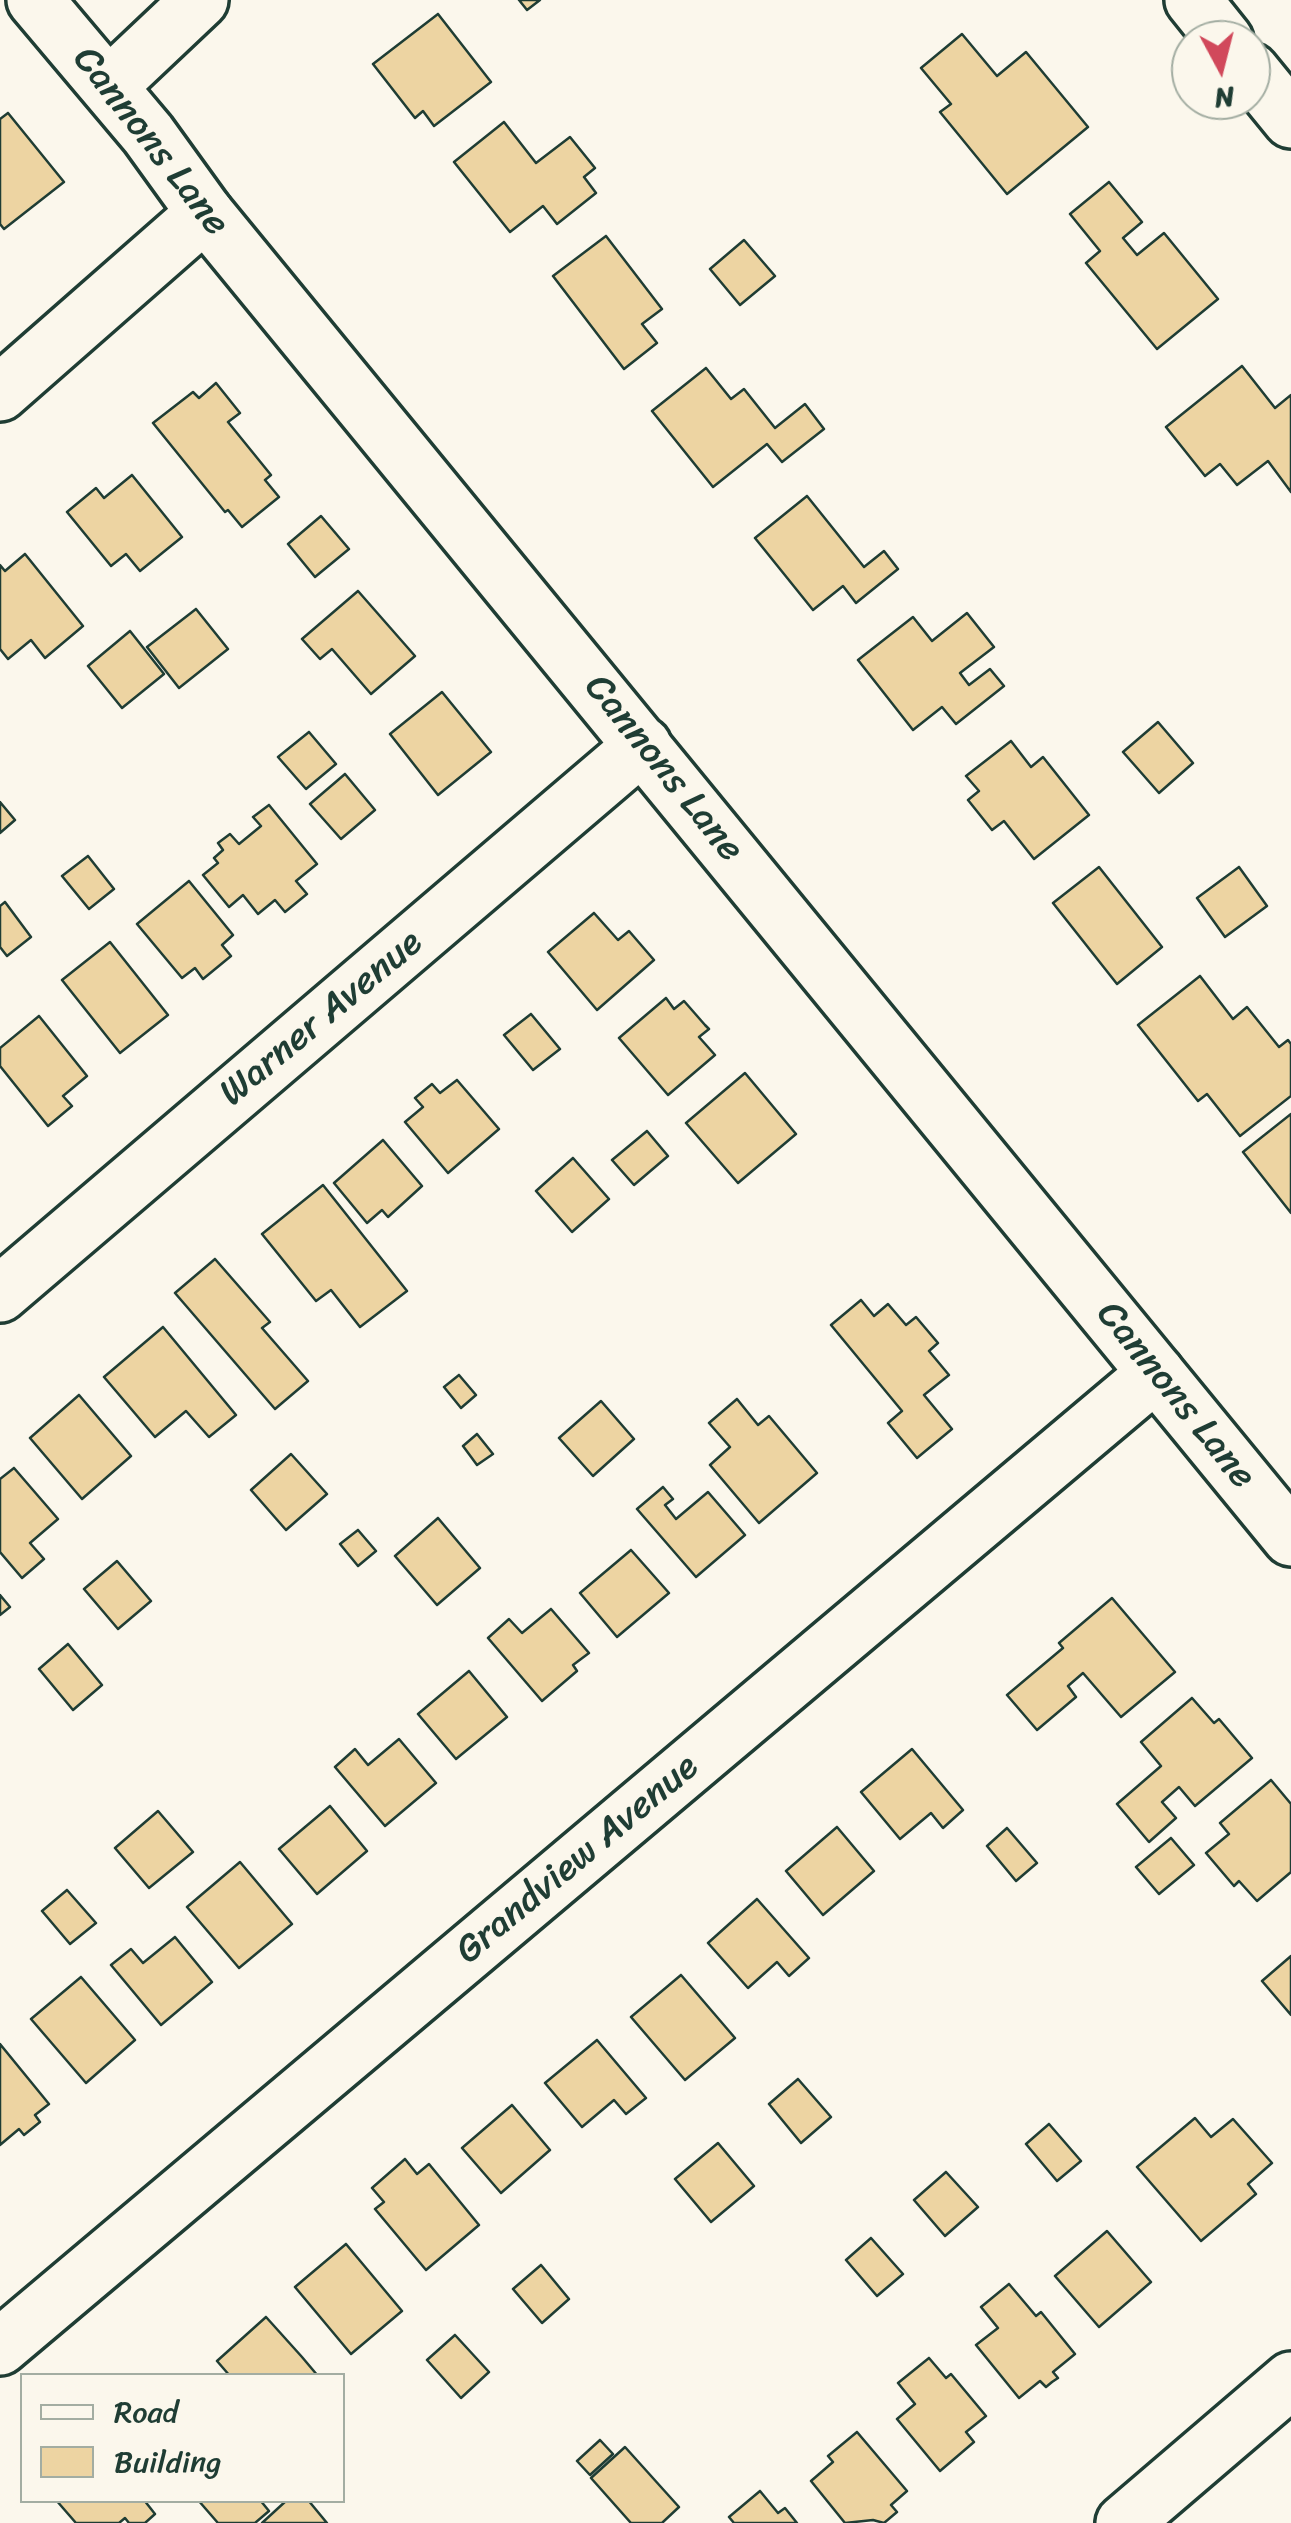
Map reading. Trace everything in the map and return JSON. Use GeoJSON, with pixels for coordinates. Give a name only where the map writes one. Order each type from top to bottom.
{"type":"FeatureCollection","features":[{"type":"Feature","properties":{"kind":"street","name":"Cannons Lane"},"geometry":{"type":"LineString","coordinates":[[35,0],[108,86],[204,213],[1291,1538]]}},
{"type":"Feature","properties":{"kind":"street"},"geometry":{"type":"LineString","coordinates":[[108,86],[200,0]]}},
{"type":"Feature","properties":{"kind":"street"},"geometry":{"type":"LineString","coordinates":[[1193,0],[1210,20]]}},
{"type":"Feature","properties":{"kind":"street"},"geometry":{"type":"LineString","coordinates":[[1271,96],[1291,120]]}},
{"type":"Feature","properties":{"kind":"street"},"geometry":{"type":"LineString","coordinates":[[0,393],[204,213]]}},
{"type":"Feature","properties":{"kind":"street","name":"Warner Avenue"},"geometry":{"type":"LineString","coordinates":[[0,1294],[643,745]]}},
{"type":"Feature","properties":{"kind":"street","name":"Grandview Avenue"},"geometry":{"type":"LineString","coordinates":[[0,2347],[1156,1373]]}},
{"type":"Feature","properties":{"kind":"street"},"geometry":{"type":"LineString","coordinates":[[1124,2523],[1291,2380]]}},
{"type":"Feature","properties":{"kind":"building"},"geometry":{"type":"Polygon","coordinates":[[[519,0],[540,0],[527,10],[519,0]]]}},
{"type":"Feature","properties":{"kind":"building"},"geometry":{"type":"Polygon","coordinates":[[[438,14],[491,82],[434,126],[423,111],[415,118],[373,64],[438,14]]]}},
{"type":"Feature","properties":{"kind":"building"},"geometry":{"type":"Polygon","coordinates":[[[962,34],[997,76],[1026,52],[1088,127],[1007,194],[940,112],[951,104],[921,68],[962,34]]]}},
{"type":"Feature","properties":{"kind":"building"},"geometry":{"type":"Polygon","coordinates":[[[8,113],[64,182],[4,229],[0,224],[0,119],[8,113]]]}},
{"type":"Feature","properties":{"kind":"building"},"geometry":{"type":"Polygon","coordinates":[[[504,122],[536,163],[570,137],[595,168],[584,177],[596,193],[557,224],[543,206],[510,232],[454,162],[504,122]]]}},
{"type":"Feature","properties":{"kind":"building"},"geometry":{"type":"Polygon","coordinates":[[[1109,182],[1142,222],[1123,238],[1137,255],[1164,233],[1218,299],[1157,349],[1086,263],[1100,251],[1070,214],[1109,182]]]}},
{"type":"Feature","properties":{"kind":"building"},"geometry":{"type":"Polygon","coordinates":[[[606,236],[662,309],[642,324],[657,343],[624,369],[553,276],[606,236]]]}},
{"type":"Feature","properties":{"kind":"building"},"geometry":{"type":"Polygon","coordinates":[[[744,240],[775,276],[740,305],[710,269],[744,240]]]}},
{"type":"Feature","properties":{"kind":"building"},"geometry":{"type":"Polygon","coordinates":[[[1242,366],[1275,408],[1291,395],[1291,492],[1268,461],[1237,485],[1220,464],[1205,476],[1166,427],[1242,366]]]}},
{"type":"Feature","properties":{"kind":"building"},"geometry":{"type":"Polygon","coordinates":[[[706,368],[731,399],[744,389],[775,428],[805,404],[824,429],[782,462],[767,444],[713,487],[652,411],[706,368]]]}},
{"type":"Feature","properties":{"kind":"building"},"geometry":{"type":"Polygon","coordinates":[[[216,383],[240,413],[228,422],[271,475],[265,480],[279,497],[242,527],[228,510],[225,512],[153,423],[193,392],[199,398],[216,383]]]}},
{"type":"Feature","properties":{"kind":"building"},"geometry":{"type":"Polygon","coordinates":[[[132,475],[182,537],[140,571],[126,554],[111,566],[67,512],[96,488],[104,498],[132,475]]]}},
{"type":"Feature","properties":{"kind":"building"},"geometry":{"type":"Polygon","coordinates":[[[807,496],[864,567],[884,551],[898,569],[856,603],[843,586],[813,610],[755,538],[807,496]]]}},
{"type":"Feature","properties":{"kind":"building"},"geometry":{"type":"Polygon","coordinates":[[[321,516],[349,549],[315,577],[288,544],[321,516]]]}},
{"type":"Feature","properties":{"kind":"building"},"geometry":{"type":"Polygon","coordinates":[[[25,554],[83,626],[45,658],[31,640],[8,659],[0,649],[0,565],[5,571],[25,554]]]}},
{"type":"Feature","properties":{"kind":"building"},"geometry":{"type":"Polygon","coordinates":[[[358,591],[415,656],[371,694],[332,649],[320,659],[302,639],[358,591]]]}},
{"type":"Feature","properties":{"kind":"building"},"geometry":{"type":"Polygon","coordinates":[[[196,609],[228,649],[179,688],[147,647],[196,609]]]}},
{"type":"Feature","properties":{"kind":"building"},"geometry":{"type":"Polygon","coordinates":[[[967,613],[994,647],[960,673],[969,685],[990,669],[1004,686],[956,724],[942,707],[913,730],[858,660],[913,617],[932,641],[967,613]]]}},
{"type":"Feature","properties":{"kind":"building"},"geometry":{"type":"Polygon","coordinates":[[[130,631],[164,674],[122,708],[88,666],[130,631]]]}},
{"type":"Feature","properties":{"kind":"building"},"geometry":{"type":"Polygon","coordinates":[[[442,692],[491,752],[438,795],[390,734],[442,692]]]}},
{"type":"Feature","properties":{"kind":"building"},"geometry":{"type":"Polygon","coordinates":[[[1158,722],[1193,763],[1159,793],[1123,752],[1158,722]]]}},
{"type":"Feature","properties":{"kind":"building"},"geometry":{"type":"Polygon","coordinates":[[[309,732],[336,764],[306,789],[278,757],[309,732]]]}},
{"type":"Feature","properties":{"kind":"building"},"geometry":{"type":"Polygon","coordinates":[[[1011,741],[1031,767],[1043,757],[1089,815],[1034,859],[1004,821],[992,830],[968,800],[979,791],[966,776],[1011,741]]]}},
{"type":"Feature","properties":{"kind":"building"},"geometry":{"type":"Polygon","coordinates":[[[345,774],[375,810],[341,839],[310,804],[345,774]]]}},
{"type":"Feature","properties":{"kind":"building"},"geometry":{"type":"Polygon","coordinates":[[[0,802],[15,820],[0,833],[0,802]]]}},
{"type":"Feature","properties":{"kind":"building"},"geometry":{"type":"Polygon","coordinates":[[[269,805],[317,864],[296,881],[307,894],[285,912],[275,900],[258,914],[243,895],[229,907],[203,875],[218,863],[214,858],[223,850],[218,843],[230,834],[239,844],[261,826],[253,817],[269,805]]]}},
{"type":"Feature","properties":{"kind":"building"},"geometry":{"type":"Polygon","coordinates":[[[88,856],[114,889],[89,909],[62,876],[88,856]]]}},
{"type":"Feature","properties":{"kind":"building"},"geometry":{"type":"Polygon","coordinates":[[[1099,867],[1162,947],[1117,984],[1053,903],[1099,867]]]}},
{"type":"Feature","properties":{"kind":"building"},"geometry":{"type":"Polygon","coordinates":[[[1239,867],[1267,906],[1225,937],[1197,898],[1239,867]]]}},
{"type":"Feature","properties":{"kind":"building"},"geometry":{"type":"Polygon","coordinates":[[[189,881],[233,935],[222,945],[231,956],[203,979],[195,968],[182,978],[137,924],[189,881]]]}},
{"type":"Feature","properties":{"kind":"building"},"geometry":{"type":"Polygon","coordinates":[[[5,902],[31,937],[7,956],[0,947],[0,906],[5,902]]]}},
{"type":"Feature","properties":{"kind":"building"},"geometry":{"type":"Polygon","coordinates":[[[594,913],[618,940],[629,931],[654,960],[597,1010],[548,952],[594,913]]]}},
{"type":"Feature","properties":{"kind":"building"},"geometry":{"type":"Polygon","coordinates":[[[110,942],[168,1015],[120,1053],[62,980],[110,942]]]}},
{"type":"Feature","properties":{"kind":"building"},"geometry":{"type":"Polygon","coordinates":[[[1200,976],[1233,1019],[1247,1007],[1279,1047],[1288,1040],[1291,1044],[1291,1096],[1240,1136],[1207,1094],[1198,1101],[1138,1025],[1200,976]]]}},
{"type":"Feature","properties":{"kind":"building"},"geometry":{"type":"Polygon","coordinates":[[[666,998],[674,1009],[684,1001],[709,1029],[699,1037],[715,1055],[668,1095],[619,1038],[666,998]]]}},
{"type":"Feature","properties":{"kind":"building"},"geometry":{"type":"Polygon","coordinates":[[[531,1014],[560,1049],[533,1070],[504,1035],[531,1014]]]}},
{"type":"Feature","properties":{"kind":"building"},"geometry":{"type":"Polygon","coordinates":[[[39,1016],[87,1076],[63,1096],[72,1106],[48,1126],[0,1066],[0,1048],[39,1016]]]}},
{"type":"Feature","properties":{"kind":"building"},"geometry":{"type":"Polygon","coordinates":[[[745,1073],[796,1134],[738,1183],[686,1123],[745,1073]]]}},
{"type":"Feature","properties":{"kind":"building"},"geometry":{"type":"Polygon","coordinates":[[[457,1080],[499,1129],[448,1173],[405,1122],[423,1107],[415,1098],[432,1084],[440,1093],[457,1080]]]}},
{"type":"Feature","properties":{"kind":"building"},"geometry":{"type":"Polygon","coordinates":[[[1291,1114],[1291,1213],[1243,1152],[1291,1114]]]}},
{"type":"Feature","properties":{"kind":"building"},"geometry":{"type":"Polygon","coordinates":[[[647,1131],[668,1156],[634,1185],[612,1160],[647,1131]]]}},
{"type":"Feature","properties":{"kind":"building"},"geometry":{"type":"Polygon","coordinates":[[[383,1140],[422,1186],[388,1217],[382,1210],[367,1223],[334,1183],[383,1140]]]}},
{"type":"Feature","properties":{"kind":"building"},"geometry":{"type":"Polygon","coordinates":[[[573,1158],[609,1199],[572,1232],[536,1191],[573,1158]]]}},
{"type":"Feature","properties":{"kind":"building"},"geometry":{"type":"Polygon","coordinates":[[[323,1185],[407,1291],[360,1327],[331,1290],[316,1301],[262,1234],[323,1185]]]}},
{"type":"Feature","properties":{"kind":"building"},"geometry":{"type":"Polygon","coordinates":[[[215,1259],[270,1322],[262,1328],[308,1381],[275,1409],[175,1293],[215,1259]]]}},
{"type":"Feature","properties":{"kind":"building"},"geometry":{"type":"Polygon","coordinates":[[[861,1300],[874,1316],[888,1304],[906,1325],[916,1317],[938,1343],[929,1351],[949,1375],[924,1395],[952,1429],[917,1458],[888,1423],[902,1411],[831,1325],[861,1300]]]}},
{"type":"Feature","properties":{"kind":"building"},"geometry":{"type":"Polygon","coordinates":[[[163,1327],[236,1415],[209,1437],[186,1411],[155,1437],[104,1377],[163,1327]]]}},
{"type":"Feature","properties":{"kind":"building"},"geometry":{"type":"Polygon","coordinates":[[[459,1375],[476,1395],[461,1408],[444,1387],[459,1375]]]}},
{"type":"Feature","properties":{"kind":"building"},"geometry":{"type":"Polygon","coordinates":[[[79,1395],[131,1456],[82,1499],[30,1438],[79,1395]]]}},
{"type":"Feature","properties":{"kind":"building"},"geometry":{"type":"Polygon","coordinates":[[[737,1399],[758,1425],[769,1416],[817,1473],[759,1523],[710,1465],[730,1447],[709,1423],[737,1399]]]}},
{"type":"Feature","properties":{"kind":"building"},"geometry":{"type":"Polygon","coordinates":[[[601,1401],[634,1439],[593,1476],[559,1438],[601,1401]]]}},
{"type":"Feature","properties":{"kind":"building"},"geometry":{"type":"Polygon","coordinates":[[[477,1434],[493,1454],[477,1465],[463,1446],[477,1434]]]}},
{"type":"Feature","properties":{"kind":"building"},"geometry":{"type":"Polygon","coordinates":[[[291,1454],[327,1494],[286,1530],[251,1490],[291,1454]]]}},
{"type":"Feature","properties":{"kind":"building"},"geometry":{"type":"Polygon","coordinates":[[[14,1468],[58,1519],[30,1543],[44,1559],[22,1578],[0,1552],[0,1479],[14,1468]]]}},
{"type":"Feature","properties":{"kind":"building"},"geometry":{"type":"Polygon","coordinates":[[[663,1487],[673,1499],[665,1505],[676,1519],[708,1492],[745,1535],[696,1577],[637,1509],[663,1487]]]}},
{"type":"Feature","properties":{"kind":"building"},"geometry":{"type":"Polygon","coordinates":[[[438,1518],[480,1568],[437,1605],[395,1556],[438,1518]]]}},
{"type":"Feature","properties":{"kind":"building"},"geometry":{"type":"Polygon","coordinates":[[[358,1530],[376,1551],[358,1566],[340,1544],[358,1530]]]}},
{"type":"Feature","properties":{"kind":"building"},"geometry":{"type":"Polygon","coordinates":[[[631,1550],[669,1593],[617,1637],[580,1593],[631,1550]]]}},
{"type":"Feature","properties":{"kind":"building"},"geometry":{"type":"Polygon","coordinates":[[[117,1561],[151,1601],[118,1629],[84,1589],[117,1561]]]}},
{"type":"Feature","properties":{"kind":"building"},"geometry":{"type":"Polygon","coordinates":[[[0,1595],[10,1607],[0,1615],[0,1595]]]}},
{"type":"Feature","properties":{"kind":"building"},"geometry":{"type":"Polygon","coordinates":[[[1112,1598],[1175,1672],[1121,1717],[1083,1673],[1068,1686],[1076,1697],[1037,1730],[1007,1695],[1063,1648],[1059,1643],[1112,1598]]]}},
{"type":"Feature","properties":{"kind":"building"},"geometry":{"type":"Polygon","coordinates":[[[551,1609],[589,1653],[573,1665],[577,1671],[542,1701],[488,1638],[509,1619],[522,1633],[551,1609]]]}},
{"type":"Feature","properties":{"kind":"building"},"geometry":{"type":"Polygon","coordinates":[[[68,1644],[102,1685],[73,1710],[39,1669],[68,1644]]]}},
{"type":"Feature","properties":{"kind":"building"},"geometry":{"type":"Polygon","coordinates":[[[469,1671],[507,1717],[456,1759],[418,1714],[469,1671]]]}},
{"type":"Feature","properties":{"kind":"building"},"geometry":{"type":"Polygon","coordinates":[[[1192,1698],[1214,1723],[1219,1719],[1252,1758],[1195,1806],[1179,1787],[1162,1802],[1176,1818],[1149,1842],[1117,1804],[1161,1766],[1141,1742],[1192,1698]]]}},
{"type":"Feature","properties":{"kind":"building"},"geometry":{"type":"Polygon","coordinates":[[[399,1739],[436,1783],[385,1826],[335,1767],[355,1749],[368,1765],[399,1739]]]}},
{"type":"Feature","properties":{"kind":"building"},"geometry":{"type":"Polygon","coordinates":[[[912,1749],[963,1810],[943,1828],[931,1813],[900,1839],[861,1792],[912,1749]]]}},
{"type":"Feature","properties":{"kind":"building"},"geometry":{"type":"Polygon","coordinates":[[[1271,1780],[1291,1804],[1291,1872],[1257,1901],[1239,1881],[1234,1886],[1206,1853],[1229,1834],[1220,1823],[1271,1780]]]}},
{"type":"Feature","properties":{"kind":"building"},"geometry":{"type":"Polygon","coordinates":[[[330,1806],[367,1851],[317,1894],[279,1849],[330,1806]]]}},
{"type":"Feature","properties":{"kind":"building"},"geometry":{"type":"Polygon","coordinates":[[[158,1811],[193,1852],[149,1888],[115,1848],[158,1811]]]}},
{"type":"Feature","properties":{"kind":"building"},"geometry":{"type":"Polygon","coordinates":[[[837,1827],[874,1871],[823,1915],[786,1871],[837,1827]]]}},
{"type":"Feature","properties":{"kind":"building"},"geometry":{"type":"Polygon","coordinates":[[[1007,1828],[1037,1863],[1016,1881],[987,1846],[1007,1828]]]}},
{"type":"Feature","properties":{"kind":"building"},"geometry":{"type":"Polygon","coordinates":[[[1171,1838],[1194,1865],[1159,1894],[1136,1867],[1171,1838]]]}},
{"type":"Feature","properties":{"kind":"building"},"geometry":{"type":"Polygon","coordinates":[[[240,1862],[292,1924],[239,1968],[187,1907],[240,1862]]]}},
{"type":"Feature","properties":{"kind":"building"},"geometry":{"type":"Polygon","coordinates":[[[67,1890],[96,1923],[70,1944],[42,1911],[67,1890]]]}},
{"type":"Feature","properties":{"kind":"building"},"geometry":{"type":"Polygon","coordinates":[[[757,1899],[809,1958],[789,1976],[777,1962],[748,1988],[708,1943],[757,1899]]]}},
{"type":"Feature","properties":{"kind":"building"},"geometry":{"type":"Polygon","coordinates":[[[175,1937],[212,1982],[161,2025],[111,1965],[131,1949],[143,1963],[175,1937]]]}},
{"type":"Feature","properties":{"kind":"building"},"geometry":{"type":"Polygon","coordinates":[[[1291,1956],[1291,2015],[1262,1981],[1291,1956]]]}},
{"type":"Feature","properties":{"kind":"building"},"geometry":{"type":"Polygon","coordinates":[[[681,1975],[735,2038],[685,2080],[631,2017],[681,1975]]]}},
{"type":"Feature","properties":{"kind":"building"},"geometry":{"type":"Polygon","coordinates":[[[81,1977],[135,2040],[86,2083],[31,2019],[81,1977]]]}},
{"type":"Feature","properties":{"kind":"building"},"geometry":{"type":"Polygon","coordinates":[[[597,2040],[646,2098],[626,2114],[614,2100],[582,2127],[545,2083],[597,2040]]]}},
{"type":"Feature","properties":{"kind":"building"},"geometry":{"type":"Polygon","coordinates":[[[0,2044],[49,2104],[35,2115],[40,2122],[24,2135],[19,2129],[0,2145],[0,2044]]]}},
{"type":"Feature","properties":{"kind":"building"},"geometry":{"type":"Polygon","coordinates":[[[798,2079],[831,2117],[801,2143],[769,2104],[798,2079]]]}},
{"type":"Feature","properties":{"kind":"building"},"geometry":{"type":"Polygon","coordinates":[[[512,2105],[550,2150],[501,2193],[462,2148],[512,2105]]]}},
{"type":"Feature","properties":{"kind":"building"},"geometry":{"type":"Polygon","coordinates":[[[1195,2118],[1211,2137],[1233,2119],[1272,2163],[1248,2184],[1256,2194],[1201,2241],[1137,2167],[1195,2118]]]}},
{"type":"Feature","properties":{"kind":"building"},"geometry":{"type":"Polygon","coordinates":[[[1049,2124],[1081,2161],[1057,2181],[1026,2144],[1049,2124]]]}},
{"type":"Feature","properties":{"kind":"building"},"geometry":{"type":"Polygon","coordinates":[[[718,2143],[754,2186],[711,2222],[675,2179],[718,2143]]]}},
{"type":"Feature","properties":{"kind":"building"},"geometry":{"type":"Polygon","coordinates":[[[405,2159],[417,2174],[429,2164],[479,2225],[426,2270],[375,2209],[384,2202],[372,2188],[405,2159]]]}},
{"type":"Feature","properties":{"kind":"building"},"geometry":{"type":"Polygon","coordinates":[[[946,2172],[978,2207],[945,2236],[914,2200],[946,2172]]]}},
{"type":"Feature","properties":{"kind":"building"},"geometry":{"type":"Polygon","coordinates":[[[1107,2231],[1151,2282],[1099,2327],[1055,2276],[1107,2231]]]}},
{"type":"Feature","properties":{"kind":"building"},"geometry":{"type":"Polygon","coordinates":[[[871,2238],[903,2274],[877,2296],[846,2260],[871,2238]]]}},
{"type":"Feature","properties":{"kind":"building"},"geometry":{"type":"Polygon","coordinates":[[[346,2244],[402,2311],[351,2354],[295,2287],[346,2244]]]}},
{"type":"Feature","properties":{"kind":"building"},"geometry":{"type":"Polygon","coordinates":[[[541,2265],[569,2299],[542,2323],[513,2289],[541,2265]]]}},
{"type":"Feature","properties":{"kind":"building"},"geometry":{"type":"Polygon","coordinates":[[[1009,2284],[1036,2316],[1041,2312],[1075,2354],[1053,2372],[1058,2378],[1046,2387],[1040,2381],[1019,2398],[976,2345],[998,2328],[981,2307],[1009,2284]]]}},
{"type":"Feature","properties":{"kind":"building"},"geometry":{"type":"Polygon","coordinates":[[[266,2317],[315,2373],[227,2373],[217,2361],[266,2317]]]}},
{"type":"Feature","properties":{"kind":"building"},"geometry":{"type":"Polygon","coordinates":[[[455,2335],[489,2372],[461,2398],[427,2360],[455,2335]]]}},
{"type":"Feature","properties":{"kind":"building"},"geometry":{"type":"Polygon","coordinates":[[[929,2358],[946,2378],[951,2374],[986,2416],[966,2432],[974,2442],[940,2471],[897,2419],[915,2404],[898,2383],[929,2358]]]}},
{"type":"Feature","properties":{"kind":"building"},"geometry":{"type":"Polygon","coordinates":[[[857,2432],[907,2491],[891,2505],[897,2512],[884,2523],[845,2523],[811,2481],[833,2462],[828,2456],[857,2432]]]}},
{"type":"Feature","properties":{"kind":"building"},"geometry":{"type":"Polygon","coordinates":[[[600,2440],[613,2454],[590,2475],[577,2461],[600,2440]]]}},
{"type":"Feature","properties":{"kind":"building"},"geometry":{"type":"Polygon","coordinates":[[[625,2447],[679,2507],[662,2523],[631,2523],[591,2478],[625,2447]]]}},
{"type":"Feature","properties":{"kind":"building"},"geometry":{"type":"Polygon","coordinates":[[[760,2491],[778,2513],[785,2508],[797,2523],[734,2523],[729,2517],[760,2491]]]}},
{"type":"Feature","properties":{"kind":"building"},"geometry":{"type":"Polygon","coordinates":[[[59,2503],[146,2503],[155,2514],[145,2523],[129,2523],[125,2518],[119,2523],[76,2523],[59,2503]]]}},
{"type":"Feature","properties":{"kind":"building"},"geometry":{"type":"Polygon","coordinates":[[[201,2503],[262,2503],[269,2511],[255,2523],[218,2523],[201,2503]]]}},
{"type":"Feature","properties":{"kind":"building"},"geometry":{"type":"Polygon","coordinates":[[[284,2503],[310,2503],[327,2523],[262,2523],[284,2503]]]}}]}
